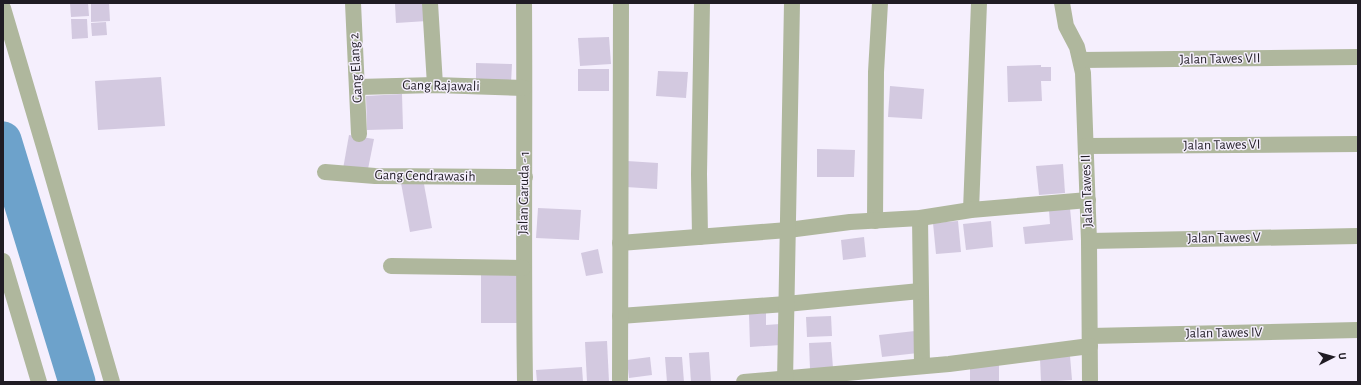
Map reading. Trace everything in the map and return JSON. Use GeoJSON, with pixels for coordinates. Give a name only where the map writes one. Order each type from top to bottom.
{"type":"FeatureCollection","features":[{"type":"Feature","properties":{"kind":"street","name":"Gang Elang 2"},"geometry":{"type":"LineString","coordinates":[[353,3],[359,134]]}},
{"type":"Feature","properties":{"kind":"street"},"geometry":{"type":"LineString","coordinates":[[430,3],[435,86]]}},
{"type":"Feature","properties":{"kind":"street","name":"Jalan Garuda - 1"},"geometry":{"type":"LineString","coordinates":[[524,3],[525,177],[523,268],[525,382]]}},
{"type":"Feature","properties":{"kind":"street"},"geometry":{"type":"LineString","coordinates":[[620,382],[621,3]]}},
{"type":"Feature","properties":{"kind":"street"},"geometry":{"type":"LineString","coordinates":[[700,237],[699,174],[702,3]]}},
{"type":"Feature","properties":{"kind":"street"},"geometry":{"type":"LineString","coordinates":[[785,381],[792,3]]}},
{"type":"Feature","properties":{"kind":"street"},"geometry":{"type":"LineString","coordinates":[[875,221],[876,72],[880,3]]}},
{"type":"Feature","properties":{"kind":"street"},"geometry":{"type":"LineString","coordinates":[[971,210],[979,3]]}},
{"type":"Feature","properties":{"kind":"street","name":"Jalan Tawes II"},"geometry":{"type":"LineString","coordinates":[[1062,3],[1066,26],[1077,47],[1084,73],[1089,241],[1090,382]]}},
{"type":"Feature","properties":{"kind":"street"},"geometry":{"type":"LineString","coordinates":[[3,8],[46,150],[112,382]]}},
{"type":"Feature","properties":{"kind":"street","name":"Jalan Tawes VII"},"geometry":{"type":"LineString","coordinates":[[1081,60],[1358,57]]}},
{"type":"Feature","properties":{"kind":"street","name":"Gang Rajawali"},"geometry":{"type":"LineString","coordinates":[[358,87],[435,86],[524,88]]}},
{"type":"Feature","properties":{"kind":"street","name":"Jalan Tawes VI"},"geometry":{"type":"LineString","coordinates":[[1086,146],[1358,144]]}},
{"type":"Feature","properties":{"kind":"street","name":"Gang Cendrawasih"},"geometry":{"type":"LineString","coordinates":[[325,172],[375,176],[525,177]]}},
{"type":"Feature","properties":{"kind":"street"},"geometry":{"type":"LineString","coordinates":[[620,243],[788,230],[850,222],[920,218],[971,210],[1088,200]]}},
{"type":"Feature","properties":{"kind":"street"},"geometry":{"type":"LineString","coordinates":[[920,218],[922,366]]}},
{"type":"Feature","properties":{"kind":"street","name":"Jalan Tawes V"},"geometry":{"type":"LineString","coordinates":[[1089,241],[1358,236]]}},
{"type":"Feature","properties":{"kind":"street"},"geometry":{"type":"LineString","coordinates":[[3,261],[39,382]]}},
{"type":"Feature","properties":{"kind":"street"},"geometry":{"type":"LineString","coordinates":[[391,266],[523,268]]}},
{"type":"Feature","properties":{"kind":"street"},"geometry":{"type":"LineString","coordinates":[[620,316],[786,304],[920,291]]}},
{"type":"Feature","properties":{"kind":"street","name":"Jalan Tawes IV"},"geometry":{"type":"LineString","coordinates":[[744,382],[785,381],[922,366],[1090,341],[1358,330]]}},
{"type":"Feature","properties":{"kind":"building"},"geometry":{"type":"Polygon","coordinates":[[[70,3],[88,3],[89,16],[71,17],[70,3]]]}},
{"type":"Feature","properties":{"kind":"building"},"geometry":{"type":"Polygon","coordinates":[[[91,3],[109,3],[110,21],[91,22],[91,3]]]}},
{"type":"Feature","properties":{"kind":"building"},"geometry":{"type":"Polygon","coordinates":[[[426,3],[427,21],[396,23],[395,4],[426,3]]]}},
{"type":"Feature","properties":{"kind":"building"},"geometry":{"type":"Polygon","coordinates":[[[71,19],[87,19],[88,38],[72,39],[71,19]]]}},
{"type":"Feature","properties":{"kind":"building"},"geometry":{"type":"Polygon","coordinates":[[[106,22],[107,35],[92,36],[91,23],[106,22]]]}},
{"type":"Feature","properties":{"kind":"building"},"geometry":{"type":"Polygon","coordinates":[[[609,37],[611,64],[580,66],[578,38],[609,37]]]}},
{"type":"Feature","properties":{"kind":"building"},"geometry":{"type":"Polygon","coordinates":[[[476,63],[512,64],[511,83],[476,81],[476,63]]]}},
{"type":"Feature","properties":{"kind":"building"},"geometry":{"type":"Polygon","coordinates":[[[1041,65],[1041,67],[1051,67],[1051,81],[1041,81],[1042,101],[1008,102],[1007,66],[1041,65]]]}},
{"type":"Feature","properties":{"kind":"building"},"geometry":{"type":"Polygon","coordinates":[[[578,69],[609,69],[609,91],[578,91],[578,69]]]}},
{"type":"Feature","properties":{"kind":"building"},"geometry":{"type":"Polygon","coordinates":[[[658,71],[688,72],[686,98],[656,96],[658,71]]]}},
{"type":"Feature","properties":{"kind":"building"},"geometry":{"type":"Polygon","coordinates":[[[161,77],[165,126],[98,130],[95,81],[161,77]]]}},
{"type":"Feature","properties":{"kind":"building"},"geometry":{"type":"Polygon","coordinates":[[[890,86],[924,89],[922,119],[888,117],[890,86]]]}},
{"type":"Feature","properties":{"kind":"building"},"geometry":{"type":"Polygon","coordinates":[[[402,94],[403,129],[367,130],[366,96],[402,94]]]}},
{"type":"Feature","properties":{"kind":"building"},"geometry":{"type":"Polygon","coordinates":[[[349,135],[374,139],[367,174],[343,169],[349,135]]]}},
{"type":"Feature","properties":{"kind":"building"},"geometry":{"type":"Polygon","coordinates":[[[817,149],[855,150],[854,177],[817,177],[817,149]]]}},
{"type":"Feature","properties":{"kind":"building"},"geometry":{"type":"Polygon","coordinates":[[[627,161],[658,163],[657,189],[626,187],[627,161]]]}},
{"type":"Feature","properties":{"kind":"building"},"geometry":{"type":"Polygon","coordinates":[[[1063,164],[1065,193],[1039,195],[1036,166],[1063,164]]]}},
{"type":"Feature","properties":{"kind":"building"},"geometry":{"type":"Polygon","coordinates":[[[423,179],[432,228],[410,232],[401,183],[423,179]]]}},
{"type":"Feature","properties":{"kind":"building"},"geometry":{"type":"Polygon","coordinates":[[[538,208],[581,210],[579,240],[536,238],[538,208]]]}},
{"type":"Feature","properties":{"kind":"building"},"geometry":{"type":"Polygon","coordinates":[[[1070,208],[1073,240],[1025,244],[1023,227],[1050,224],[1049,210],[1070,208]]]}},
{"type":"Feature","properties":{"kind":"building"},"geometry":{"type":"Polygon","coordinates":[[[958,221],[961,252],[936,254],[933,223],[958,221]]]}},
{"type":"Feature","properties":{"kind":"building"},"geometry":{"type":"Polygon","coordinates":[[[991,221],[993,247],[966,250],[963,224],[991,221]]]}},
{"type":"Feature","properties":{"kind":"building"},"geometry":{"type":"Polygon","coordinates":[[[864,237],[866,257],[843,260],[841,240],[864,237]]]}},
{"type":"Feature","properties":{"kind":"building"},"geometry":{"type":"Polygon","coordinates":[[[598,249],[603,273],[586,276],[581,253],[598,249]]]}},
{"type":"Feature","properties":{"kind":"building"},"geometry":{"type":"Polygon","coordinates":[[[481,271],[517,271],[518,323],[481,323],[481,271]]]}},
{"type":"Feature","properties":{"kind":"building"},"geometry":{"type":"Polygon","coordinates":[[[766,313],[766,325],[780,324],[781,345],[750,347],[749,314],[766,313]]]}},
{"type":"Feature","properties":{"kind":"building"},"geometry":{"type":"Polygon","coordinates":[[[831,316],[832,336],[807,337],[806,317],[831,316]]]}},
{"type":"Feature","properties":{"kind":"building"},"geometry":{"type":"Polygon","coordinates":[[[915,331],[918,353],[882,357],[879,335],[915,331]]]}},
{"type":"Feature","properties":{"kind":"building"},"geometry":{"type":"Polygon","coordinates":[[[607,341],[609,382],[587,382],[585,342],[607,341]]]}},
{"type":"Feature","properties":{"kind":"building"},"geometry":{"type":"Polygon","coordinates":[[[831,342],[833,368],[810,369],[809,343],[831,342]]]}},
{"type":"Feature","properties":{"kind":"building"},"geometry":{"type":"Polygon","coordinates":[[[709,352],[711,382],[691,382],[689,353],[709,352]]]}},
{"type":"Feature","properties":{"kind":"building"},"geometry":{"type":"Polygon","coordinates":[[[1070,356],[1072,380],[1041,382],[1040,358],[1070,356]]]}},
{"type":"Feature","properties":{"kind":"building"},"geometry":{"type":"Polygon","coordinates":[[[650,357],[652,375],[629,378],[627,360],[650,357]]]}},
{"type":"Feature","properties":{"kind":"building"},"geometry":{"type":"Polygon","coordinates":[[[665,357],[682,357],[684,382],[667,382],[665,357]]]}},
{"type":"Feature","properties":{"kind":"building"},"geometry":{"type":"Polygon","coordinates":[[[970,365],[999,365],[999,382],[970,382],[970,365]]]}},
{"type":"Feature","properties":{"kind":"building"},"geometry":{"type":"Polygon","coordinates":[[[582,367],[583,382],[537,382],[536,370],[582,367]]]}},
{"type":"Feature","properties":{"kind":"waterway"},"geometry":{"type":"LineString","coordinates":[[3,140],[77,382]]}}]}
